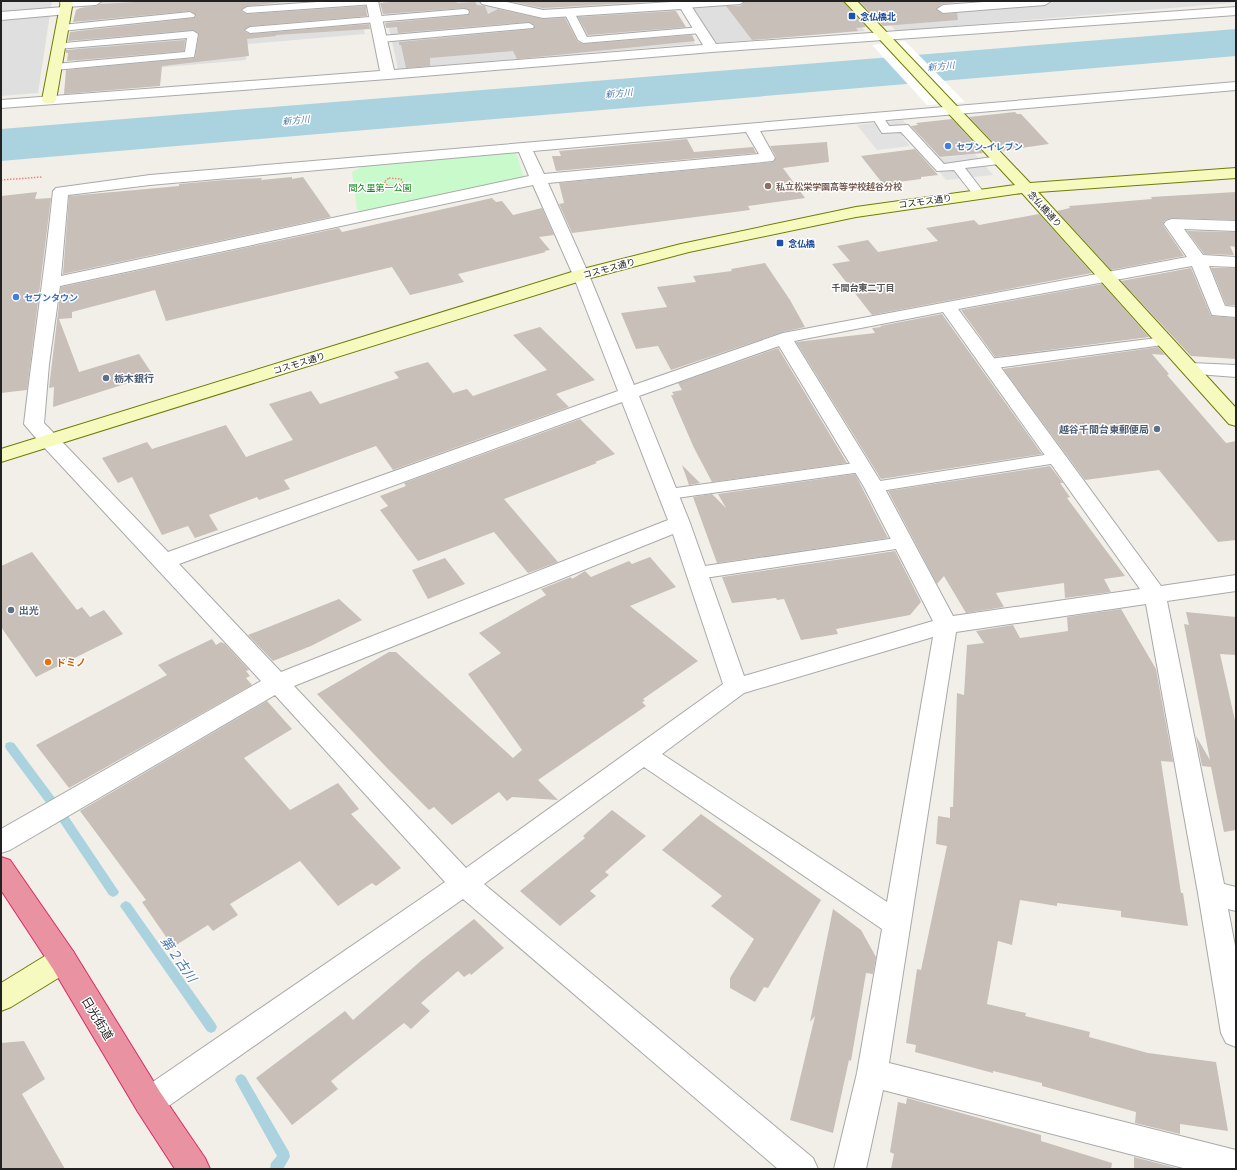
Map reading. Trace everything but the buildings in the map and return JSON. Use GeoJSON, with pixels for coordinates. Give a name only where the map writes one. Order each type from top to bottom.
{"type":"FeatureCollection","features":[{"type":"Feature","properties":{"kind":"highway","name":"日光街道"},"geometry":{"type":"LineString","coordinates":[[1,868],[63,960],[149,1102],[194,1169]]}},
{"type":"Feature","properties":{"kind":"street"},"geometry":{"type":"LineString","coordinates":[[1,16],[96,1]]}},
{"type":"Feature","properties":{"kind":"street"},"geometry":{"type":"LineString","coordinates":[[373,1],[376,20],[382,39],[388,75]]}},
{"type":"Feature","properties":{"kind":"street"},"geometry":{"type":"LineString","coordinates":[[486,1],[543,14],[655,4],[684,3],[712,48]]}},
{"type":"Feature","properties":{"kind":"street","name":"念仏橋通り"},"geometry":{"type":"LineString","coordinates":[[850,1],[1026,188],[1192,369],[1236,420]]}},
{"type":"Feature","properties":{"kind":"street"},"geometry":{"type":"LineString","coordinates":[[940,5],[1045,1]]}},
{"type":"Feature","properties":{"kind":"street"},"geometry":{"type":"LineString","coordinates":[[49,100],[66,5]]}},
{"type":"Feature","properties":{"kind":"street"},"geometry":{"type":"LineString","coordinates":[[940,5],[961,31]]}},
{"type":"Feature","properties":{"kind":"street"},"geometry":{"type":"LineString","coordinates":[[1135,6],[1146,17]]}},
{"type":"Feature","properties":{"kind":"street"},"geometry":{"type":"LineString","coordinates":[[1,104],[388,75],[712,48],[886,40],[961,31],[1236,11]]}},
{"type":"Feature","properties":{"kind":"street"},"geometry":{"type":"LineString","coordinates":[[802,1169],[464,884],[164,561],[34,424],[40,364],[52,283],[61,191],[150,180],[1236,86]]}},
{"type":"Feature","properties":{"kind":"street"},"geometry":{"type":"LineString","coordinates":[[52,283],[538,179],[768,158],[751,128]]}},
{"type":"Feature","properties":{"kind":"street"},"geometry":{"type":"LineString","coordinates":[[524,147],[581,275],[669,494],[698,573],[736,687]]}},
{"type":"Feature","properties":{"kind":"street","name":"コスモス通り"},"geometry":{"type":"LineString","coordinates":[[1,456],[48,440],[581,275],[687,247],[856,212],[979,194],[1026,188],[1236,173]]}},
{"type":"Feature","properties":{"kind":"street"},"geometry":{"type":"LineString","coordinates":[[1236,226],[1172,224],[1198,260],[1218,311],[1236,312]]}},
{"type":"Feature","properties":{"kind":"street"},"geometry":{"type":"LineString","coordinates":[[164,561],[783,338],[1198,260],[1236,262]]}},
{"type":"Feature","properties":{"kind":"street"},"geometry":{"type":"LineString","coordinates":[[947,306],[1155,594],[1224,896],[1236,1033]]}},
{"type":"Feature","properties":{"kind":"street"},"geometry":{"type":"LineString","coordinates":[[783,338],[868,477],[946,625],[872,1073],[850,1169]]}},
{"type":"Feature","properties":{"kind":"street"},"geometry":{"type":"LineString","coordinates":[[1192,369],[1236,371]]}},
{"type":"Feature","properties":{"kind":"street"},"geometry":{"type":"LineString","coordinates":[[1,842],[277,683],[680,523]]}},
{"type":"Feature","properties":{"kind":"street"},"geometry":{"type":"LineString","coordinates":[[149,1102],[464,884],[736,687],[946,625],[1236,583]]}},
{"type":"Feature","properties":{"kind":"street"},"geometry":{"type":"LineString","coordinates":[[643,754],[897,924]]}},
{"type":"Feature","properties":{"kind":"street"},"geometry":{"type":"LineString","coordinates":[[1,998],[63,960]]}},
{"type":"Feature","properties":{"kind":"street"},"geometry":{"type":"LineString","coordinates":[[872,1073],[1236,1166]]}},
{"type":"Feature","properties":{"kind":"lane"},"geometry":{"type":"LineString","coordinates":[[247,10],[373,1]]}},
{"type":"Feature","properties":{"kind":"lane"},"geometry":{"type":"LineString","coordinates":[[684,3],[740,1]]}},
{"type":"Feature","properties":{"kind":"lane"},"geometry":{"type":"LineString","coordinates":[[250,30],[464,12]]}},
{"type":"Feature","properties":{"kind":"lane"},"geometry":{"type":"LineString","coordinates":[[569,12],[583,40],[701,30]]}},
{"type":"Feature","properties":{"kind":"lane"},"geometry":{"type":"LineString","coordinates":[[62,28],[190,16]]}},
{"type":"Feature","properties":{"kind":"lane"},"geometry":{"type":"LineString","coordinates":[[382,39],[529,26]]}},
{"type":"Feature","properties":{"kind":"lane"},"geometry":{"type":"LineString","coordinates":[[55,67],[190,55],[193,34],[58,46]]}},
{"type":"Feature","properties":{"kind":"lane"},"geometry":{"type":"LineString","coordinates":[[878,117],[886,130],[904,128],[941,168],[999,160]]}},
{"type":"Feature","properties":{"kind":"lane"},"geometry":{"type":"LineString","coordinates":[[957,166],[979,194]]}},
{"type":"Feature","properties":{"kind":"lane"},"geometry":{"type":"LineString","coordinates":[[989,364],[1165,341]]}},
{"type":"Feature","properties":{"kind":"lane"},"geometry":{"type":"LineString","coordinates":[[669,494],[868,477],[1057,458]]}},
{"type":"Feature","properties":{"kind":"lane"},"geometry":{"type":"LineString","coordinates":[[698,573],[903,542]]}},
{"type":"Feature","properties":{"kind":"path"},"geometry":{"type":"LineString","coordinates":[[1,180],[48,176]]}},
{"type":"Feature","properties":{"kind":"shaded area"},"geometry":{"type":"Polygon","coordinates":[[[1,1],[52,1],[38,93],[1,96],[1,1]]]}},
{"type":"Feature","properties":{"kind":"shaded area"},"geometry":{"type":"Polygon","coordinates":[[[84,1],[358,1],[365,34],[247,44],[246,60],[73,75],[84,1]]]}},
{"type":"Feature","properties":{"kind":"shaded area"},"geometry":{"type":"Polygon","coordinates":[[[383,1],[669,1],[695,44],[398,69],[383,1]]]}},
{"type":"Feature","properties":{"kind":"shaded area"},"geometry":{"type":"Polygon","coordinates":[[[688,1],[837,1],[865,31],[715,43],[688,1]]]}},
{"type":"Feature","properties":{"kind":"shaded area"},"geometry":{"type":"Polygon","coordinates":[[[869,1],[1229,1],[1232,3],[896,31],[869,1]]]}},
{"type":"Feature","properties":{"kind":"shaded area"},"geometry":{"type":"Polygon","coordinates":[[[903,120],[915,134],[902,136],[910,146],[877,150],[857,125],[903,120]]]}},
{"type":"Feature","properties":{"kind":"shaded area"},"geometry":{"type":"Polygon","coordinates":[[[975,154],[993,175],[946,180],[929,159],[975,154]]]}},
{"type":"Feature","properties":{"kind":"green space","name":"間久里第一公園"},"geometry":{"type":"Polygon","coordinates":[[[516,153],[524,177],[369,213],[357,210],[352,172],[364,166],[516,153]]]}},
{"type":"Feature","properties":{"kind":"water","name":"新方川"},"geometry":{"type":"Polygon","coordinates":[[[1236,29],[1236,56],[1,161],[1,129],[1236,29]]]}},
{"type":"Feature","properties":{"kind":"pier"},"geometry":{"type":"Polygon","coordinates":[[[905,41],[965,102],[927,105],[872,45],[905,41]]]}},
{"type":"Feature","properties":{"kind":"waterway","name":"第２古川"},"geometry":{"type":"LineString","coordinates":[[10,746],[51,801]]}},
{"type":"Feature","properties":{"kind":"waterway","name":"第２古川"},"geometry":{"type":"LineString","coordinates":[[64,819],[113,892]]}},
{"type":"Feature","properties":{"kind":"waterway","name":"第２古川"},"geometry":{"type":"LineString","coordinates":[[126,906],[211,1027]]}},
{"type":"Feature","properties":{"kind":"waterway","name":"第２古川"},"geometry":{"type":"LineString","coordinates":[[241,1080],[284,1157],[276,1168]]}},
{"type":"Feature","properties":{"kind":"place","name":"念仏橋北"},"geometry":{"type":"Point","coordinates":[852,16]}},
{"type":"Feature","properties":{"kind":"place","name":"セブン-イレブン"},"geometry":{"type":"Point","coordinates":[948,146]}},
{"type":"Feature","properties":{"kind":"place","name":"私立松栄学園高等学校越谷分校"},"geometry":{"type":"Point","coordinates":[768,186]}},
{"type":"Feature","properties":{"kind":"place","name":"念仏橋"},"geometry":{"type":"Point","coordinates":[780,243]}},
{"type":"Feature","properties":{"kind":"place","name":"セブンタウン"},"geometry":{"type":"Point","coordinates":[16,297]}},
{"type":"Feature","properties":{"kind":"place","name":"栃木銀行"},"geometry":{"type":"Point","coordinates":[106,378]}},
{"type":"Feature","properties":{"kind":"place","name":"越谷千間台東郵便局"},"geometry":{"type":"Point","coordinates":[1157,429]}},
{"type":"Feature","properties":{"kind":"place","name":"出光"},"geometry":{"type":"Point","coordinates":[11,610]}},
{"type":"Feature","properties":{"kind":"place","name":"ドミノ"},"geometry":{"type":"Point","coordinates":[48,662]}},
{"type":"Feature","properties":{"kind":"district","name":"千間台東二丁目"},"geometry":{"type":"Point","coordinates":[863,287]}}]}
